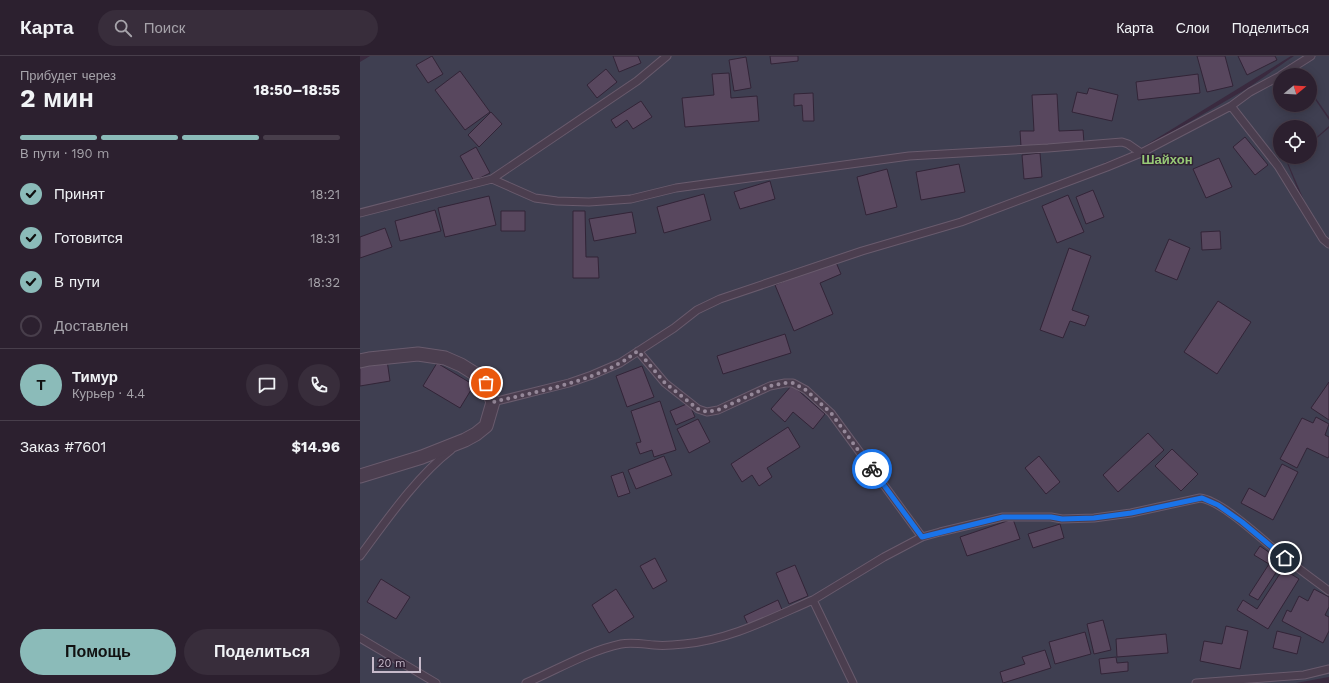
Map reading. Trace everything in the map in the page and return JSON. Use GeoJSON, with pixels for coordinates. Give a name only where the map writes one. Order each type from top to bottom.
{"type":"FeatureCollection","features":[{"type":"Feature","properties":{"kind":"street"},"geometry":{"type":"LineString","coordinates":[[360,361],[418,354],[445,358],[461,365],[477,375],[486,383],[493,402],[486,426],[476,434],[465,440],[422,457],[360,476]]}},
{"type":"Feature","properties":{"kind":"lane"},"geometry":{"type":"LineString","coordinates":[[360,213],[492,178],[637,81],[667,56]]}},
{"type":"Feature","properties":{"kind":"lane"},"geometry":{"type":"LineString","coordinates":[[1291,68],[1311,56]]}},
{"type":"Feature","properties":{"kind":"lane"},"geometry":{"type":"LineString","coordinates":[[493,402],[569,383],[620,363],[674,328],[697,310],[720,299],[905,237],[961,222],[1141,153],[1231,106],[1250,92],[1273,79]]}},
{"type":"Feature","properties":{"kind":"lane"},"geometry":{"type":"LineString","coordinates":[[1231,106],[1278,166],[1323,239],[1329,244]]}},
{"type":"Feature","properties":{"kind":"lane"},"geometry":{"type":"LineString","coordinates":[[492,178],[535,198],[558,201],[589,202],[631,199],[676,188],[909,156],[1122,142],[1128,144],[1141,153]]}},
{"type":"Feature","properties":{"kind":"lane"},"geometry":{"type":"LineString","coordinates":[[638,351],[665,383],[698,409],[707,412],[718,410],[770,386],[793,383],[806,390],[831,413],[922,537]]}},
{"type":"Feature","properties":{"kind":"lane"},"geometry":{"type":"LineString","coordinates":[[360,556],[405,496],[440,458],[465,440]]}},
{"type":"Feature","properties":{"kind":"lane"},"geometry":{"type":"LineString","coordinates":[[526,683],[611,647],[626,644],[685,644],[714,639],[739,632],[813,600],[853,575],[922,537],[1003,517],[1051,517],[1062,519],[1094,518],[1131,513],[1202,498],[1218,505],[1242,522],[1285,558],[1329,591]]}},
{"type":"Feature","properties":{"kind":"lane"},"geometry":{"type":"LineString","coordinates":[[813,600],[853,683]]}},
{"type":"Feature","properties":{"kind":"lane"},"geometry":{"type":"LineString","coordinates":[[360,638],[436,683]]}},
{"type":"Feature","properties":{"kind":"lane"},"geometry":{"type":"LineString","coordinates":[[1196,683],[1304,675],[1329,670]]}},
{"type":"Feature","properties":{"kind":"shaded area"},"geometry":{"type":"Polygon","coordinates":[[[370,56],[1291,56],[1138,150],[1104,163],[1105,164],[1138,152],[1248,88],[1273,70],[1273,112],[1317,112],[1317,102],[1329,120],[1329,126],[1317,137],[1317,120],[1273,120],[1273,164],[1287,164],[1307,213],[1329,242],[1329,677],[1296,683],[360,683],[360,62],[370,56]]]}},
{"type":"Feature","properties":{"kind":"shaded area"},"geometry":{"type":"Polygon","coordinates":[[[1294,56],[1329,56],[1329,117],[1317,100],[1317,68],[1294,68],[1288,60],[1294,56]]]}},
{"type":"Feature","properties":{"kind":"shaded area"},"geometry":{"type":"Polygon","coordinates":[[[1288,60],[1293,68],[1277,68],[1288,60]]]}},
{"type":"Feature","properties":{"kind":"shaded area"},"geometry":{"type":"Polygon","coordinates":[[[1329,128],[1329,241],[1324,243],[1288,164],[1317,164],[1317,138],[1329,128]]]}},
{"type":"Feature","properties":{"kind":"building"},"geometry":{"type":"Polygon","coordinates":[[[432,56],[443,74],[428,83],[416,65],[432,56]]]}},
{"type":"Feature","properties":{"kind":"building"},"geometry":{"type":"Polygon","coordinates":[[[613,56],[638,56],[641,63],[619,72],[613,56]]]}},
{"type":"Feature","properties":{"kind":"building"},"geometry":{"type":"Polygon","coordinates":[[[770,56],[798,56],[798,61],[771,64],[770,56]]]}},
{"type":"Feature","properties":{"kind":"building"},"geometry":{"type":"Polygon","coordinates":[[[1197,56],[1225,56],[1233,86],[1207,92],[1197,56]]]}},
{"type":"Feature","properties":{"kind":"building"},"geometry":{"type":"Polygon","coordinates":[[[1238,56],[1275,56],[1277,60],[1247,75],[1238,56]]]}},
{"type":"Feature","properties":{"kind":"building"},"geometry":{"type":"Polygon","coordinates":[[[746,57],[751,88],[734,91],[729,60],[746,57]]]}},
{"type":"Feature","properties":{"kind":"building"},"geometry":{"type":"Polygon","coordinates":[[[606,69],[617,82],[597,98],[587,85],[606,69]]]}},
{"type":"Feature","properties":{"kind":"building"},"geometry":{"type":"Polygon","coordinates":[[[460,71],[490,112],[465,130],[435,90],[460,71]]]}},
{"type":"Feature","properties":{"kind":"building"},"geometry":{"type":"Polygon","coordinates":[[[729,73],[731,98],[757,96],[759,121],[685,127],[682,98],[714,95],[712,74],[729,73]]]}},
{"type":"Feature","properties":{"kind":"building"},"geometry":{"type":"Polygon","coordinates":[[[1198,74],[1200,93],[1138,100],[1136,82],[1198,74]]]}},
{"type":"Feature","properties":{"kind":"building"},"geometry":{"type":"Polygon","coordinates":[[[1089,88],[1118,95],[1112,121],[1072,112],[1077,92],[1087,94],[1089,88]]]}},
{"type":"Feature","properties":{"kind":"building"},"geometry":{"type":"Polygon","coordinates":[[[813,93],[814,121],[803,121],[802,105],[794,106],[794,94],[813,93]]]}},
{"type":"Feature","properties":{"kind":"building"},"geometry":{"type":"Polygon","coordinates":[[[1057,94],[1059,131],[1083,130],[1084,143],[1021,146],[1020,131],[1034,131],[1032,95],[1057,94]]]}},
{"type":"Feature","properties":{"kind":"building"},"geometry":{"type":"Polygon","coordinates":[[[641,101],[652,117],[633,129],[627,120],[616,128],[611,120],[641,101]]]}},
{"type":"Feature","properties":{"kind":"building"},"geometry":{"type":"Polygon","coordinates":[[[491,112],[502,124],[479,147],[468,135],[491,112]]]}},
{"type":"Feature","properties":{"kind":"building"},"geometry":{"type":"Polygon","coordinates":[[[1245,137],[1268,165],[1255,175],[1233,147],[1245,137]]]}},
{"type":"Feature","properties":{"kind":"building"},"geometry":{"type":"Polygon","coordinates":[[[476,147],[490,173],[474,181],[460,156],[476,147]]]}},
{"type":"Feature","properties":{"kind":"building"},"geometry":{"type":"Polygon","coordinates":[[[1040,153],[1042,177],[1024,179],[1022,155],[1040,153]]]}},
{"type":"Feature","properties":{"kind":"building"},"geometry":{"type":"Polygon","coordinates":[[[1219,158],[1232,187],[1206,198],[1193,169],[1219,158]]]}},
{"type":"Feature","properties":{"kind":"building"},"geometry":{"type":"Polygon","coordinates":[[[959,164],[965,192],[921,200],[916,172],[959,164]]]}},
{"type":"Feature","properties":{"kind":"building"},"geometry":{"type":"Polygon","coordinates":[[[887,169],[897,207],[866,215],[857,177],[887,169]]]}},
{"type":"Feature","properties":{"kind":"building"},"geometry":{"type":"Polygon","coordinates":[[[770,181],[775,199],[740,209],[734,192],[770,181]]]}},
{"type":"Feature","properties":{"kind":"building"},"geometry":{"type":"Polygon","coordinates":[[[1093,190],[1104,217],[1086,224],[1076,197],[1093,190]]]}},
{"type":"Feature","properties":{"kind":"building"},"geometry":{"type":"Polygon","coordinates":[[[704,194],[711,220],[664,233],[657,207],[704,194]]]}},
{"type":"Feature","properties":{"kind":"building"},"geometry":{"type":"Polygon","coordinates":[[[1068,195],[1084,232],[1057,243],[1042,206],[1068,195]]]}},
{"type":"Feature","properties":{"kind":"building"},"geometry":{"type":"Polygon","coordinates":[[[489,196],[496,225],[445,237],[438,208],[489,196]]]}},
{"type":"Feature","properties":{"kind":"building"},"geometry":{"type":"Polygon","coordinates":[[[435,210],[441,231],[400,241],[395,221],[435,210]]]}},
{"type":"Feature","properties":{"kind":"building"},"geometry":{"type":"Polygon","coordinates":[[[501,211],[525,211],[525,231],[501,231],[501,211]]]}},
{"type":"Feature","properties":{"kind":"building"},"geometry":{"type":"Polygon","coordinates":[[[573,211],[585,211],[586,257],[598,257],[599,278],[573,278],[573,211]]]}},
{"type":"Feature","properties":{"kind":"building"},"geometry":{"type":"Polygon","coordinates":[[[632,212],[636,233],[594,241],[589,219],[632,212]]]}},
{"type":"Feature","properties":{"kind":"building"},"geometry":{"type":"Polygon","coordinates":[[[385,228],[392,247],[360,258],[360,237],[385,228]]]}},
{"type":"Feature","properties":{"kind":"building"},"geometry":{"type":"Polygon","coordinates":[[[1220,231],[1221,249],[1202,250],[1201,232],[1220,231]]]}},
{"type":"Feature","properties":{"kind":"building"},"geometry":{"type":"Polygon","coordinates":[[[1169,239],[1190,248],[1177,280],[1155,271],[1169,239]]]}},
{"type":"Feature","properties":{"kind":"building"},"geometry":{"type":"Polygon","coordinates":[[[1069,248],[1091,256],[1072,310],[1089,316],[1085,326],[1070,321],[1063,338],[1040,330],[1069,248]]]}},
{"type":"Feature","properties":{"kind":"building"},"geometry":{"type":"Polygon","coordinates":[[[835,260],[841,274],[820,283],[833,314],[794,331],[775,285],[835,260]]]}},
{"type":"Feature","properties":{"kind":"building"},"geometry":{"type":"Polygon","coordinates":[[[1218,301],[1251,322],[1217,374],[1184,352],[1218,301]]]}},
{"type":"Feature","properties":{"kind":"building"},"geometry":{"type":"Polygon","coordinates":[[[785,334],[791,353],[723,374],[717,356],[785,334]]]}},
{"type":"Feature","properties":{"kind":"building"},"geometry":{"type":"Polygon","coordinates":[[[387,360],[390,381],[360,386],[360,364],[387,360]]]}},
{"type":"Feature","properties":{"kind":"building"},"geometry":{"type":"Polygon","coordinates":[[[437,363],[474,385],[460,408],[423,386],[437,363]]]}},
{"type":"Feature","properties":{"kind":"building"},"geometry":{"type":"Polygon","coordinates":[[[642,366],[654,397],[627,407],[616,376],[642,366]]]}},
{"type":"Feature","properties":{"kind":"building"},"geometry":{"type":"Polygon","coordinates":[[[1329,382],[1329,420],[1311,408],[1329,382]]]}},
{"type":"Feature","properties":{"kind":"building"},"geometry":{"type":"Polygon","coordinates":[[[792,385],[825,414],[813,429],[793,412],[785,422],[771,409],[792,385]]]}},
{"type":"Feature","properties":{"kind":"building"},"geometry":{"type":"Polygon","coordinates":[[[660,401],[676,450],[654,457],[652,450],[640,454],[636,443],[641,442],[631,411],[660,401]]]}},
{"type":"Feature","properties":{"kind":"building"},"geometry":{"type":"Polygon","coordinates":[[[689,403],[695,417],[676,425],[670,411],[689,403]]]}},
{"type":"Feature","properties":{"kind":"building"},"geometry":{"type":"Polygon","coordinates":[[[1316,417],[1329,424],[1325,435],[1329,437],[1328,458],[1307,448],[1297,468],[1280,459],[1302,418],[1313,423],[1316,417]]]}},
{"type":"Feature","properties":{"kind":"building"},"geometry":{"type":"Polygon","coordinates":[[[698,419],[710,442],[689,453],[677,429],[698,419]]]}},
{"type":"Feature","properties":{"kind":"building"},"geometry":{"type":"Polygon","coordinates":[[[788,427],[800,447],[767,468],[772,477],[759,486],[752,475],[742,482],[731,464],[788,427]]]}},
{"type":"Feature","properties":{"kind":"building"},"geometry":{"type":"Polygon","coordinates":[[[1148,433],[1164,450],[1118,492],[1103,475],[1148,433]]]}},
{"type":"Feature","properties":{"kind":"building"},"geometry":{"type":"Polygon","coordinates":[[[1172,449],[1198,474],[1181,491],[1155,466],[1172,449]]]}},
{"type":"Feature","properties":{"kind":"building"},"geometry":{"type":"Polygon","coordinates":[[[664,456],[672,475],[636,489],[628,470],[664,456]]]}},
{"type":"Feature","properties":{"kind":"building"},"geometry":{"type":"Polygon","coordinates":[[[1039,456],[1060,482],[1046,494],[1025,468],[1039,456]]]}},
{"type":"Feature","properties":{"kind":"building"},"geometry":{"type":"Polygon","coordinates":[[[1282,464],[1298,472],[1273,520],[1241,503],[1249,488],[1265,497],[1282,464]]]}},
{"type":"Feature","properties":{"kind":"building"},"geometry":{"type":"Polygon","coordinates":[[[623,472],[630,493],[618,497],[611,476],[623,472]]]}},
{"type":"Feature","properties":{"kind":"building"},"geometry":{"type":"Polygon","coordinates":[[[1013,519],[1020,539],[967,556],[960,537],[1013,519]]]}},
{"type":"Feature","properties":{"kind":"building"},"geometry":{"type":"Polygon","coordinates":[[[1060,524],[1064,538],[1033,548],[1028,534],[1060,524]]]}},
{"type":"Feature","properties":{"kind":"building"},"geometry":{"type":"Polygon","coordinates":[[[1260,546],[1283,562],[1258,600],[1249,595],[1269,564],[1254,555],[1260,546]]]}},
{"type":"Feature","properties":{"kind":"building"},"geometry":{"type":"Polygon","coordinates":[[[655,558],[667,581],[653,589],[640,566],[655,558]]]}},
{"type":"Feature","properties":{"kind":"building"},"geometry":{"type":"Polygon","coordinates":[[[795,565],[808,596],[789,604],[776,573],[795,565]]]}},
{"type":"Feature","properties":{"kind":"building"},"geometry":{"type":"Polygon","coordinates":[[[1283,569],[1299,579],[1268,629],[1237,610],[1243,600],[1257,609],[1283,569]]]}},
{"type":"Feature","properties":{"kind":"building"},"geometry":{"type":"Polygon","coordinates":[[[381,579],[410,597],[396,619],[367,602],[381,579]]]}},
{"type":"Feature","properties":{"kind":"building"},"geometry":{"type":"Polygon","coordinates":[[[616,589],[634,617],[609,633],[592,605],[616,589]]]}},
{"type":"Feature","properties":{"kind":"building"},"geometry":{"type":"Polygon","coordinates":[[[1314,589],[1329,597],[1329,607],[1325,615],[1329,617],[1329,631],[1323,643],[1282,621],[1287,610],[1291,612],[1299,596],[1308,601],[1314,589]]]}},
{"type":"Feature","properties":{"kind":"building"},"geometry":{"type":"Polygon","coordinates":[[[778,600],[783,612],[749,627],[744,616],[778,600]]]}},
{"type":"Feature","properties":{"kind":"building"},"geometry":{"type":"Polygon","coordinates":[[[1103,620],[1111,650],[1094,654],[1087,624],[1103,620]]]}},
{"type":"Feature","properties":{"kind":"building"},"geometry":{"type":"Polygon","coordinates":[[[1226,626],[1248,631],[1240,669],[1200,661],[1204,641],[1222,644],[1226,626]]]}},
{"type":"Feature","properties":{"kind":"building"},"geometry":{"type":"Polygon","coordinates":[[[1277,631],[1301,637],[1297,654],[1273,648],[1277,631]]]}},
{"type":"Feature","properties":{"kind":"building"},"geometry":{"type":"Polygon","coordinates":[[[1085,632],[1091,654],[1055,664],[1049,642],[1085,632]]]}},
{"type":"Feature","properties":{"kind":"building"},"geometry":{"type":"Polygon","coordinates":[[[1166,634],[1168,653],[1117,657],[1116,639],[1166,634]]]}},
{"type":"Feature","properties":{"kind":"building"},"geometry":{"type":"Polygon","coordinates":[[[1045,650],[1051,668],[1003,683],[1000,672],[1025,664],[1022,657],[1045,650]]]}},
{"type":"Feature","properties":{"kind":"building"},"geometry":{"type":"Polygon","coordinates":[[[1116,657],[1117,663],[1128,662],[1128,671],[1101,674],[1099,659],[1116,657]]]}},
{"type":"Feature","properties":{"kind":"way so far"},"geometry":{"type":"LineString","coordinates":[[486,383],[493,402],[569,383],[592,375],[620,363],[638,351],[665,383],[698,409],[707,412],[718,410],[770,386],[793,383],[806,390],[831,413],[872,469]]}},
{"type":"Feature","properties":{"kind":"district","name":"Шайхон"},"geometry":{"type":"Point","coordinates":[1167,159]}},
{"type":"Feature","properties":{"kind":"route"},"geometry":{"type":"LineString","coordinates":[[872,469],[922,537],[1003,517],[1051,517],[1062,519],[1094,518],[1159,508],[1202,498],[1218,505],[1242,522],[1285,558]]}}]}
